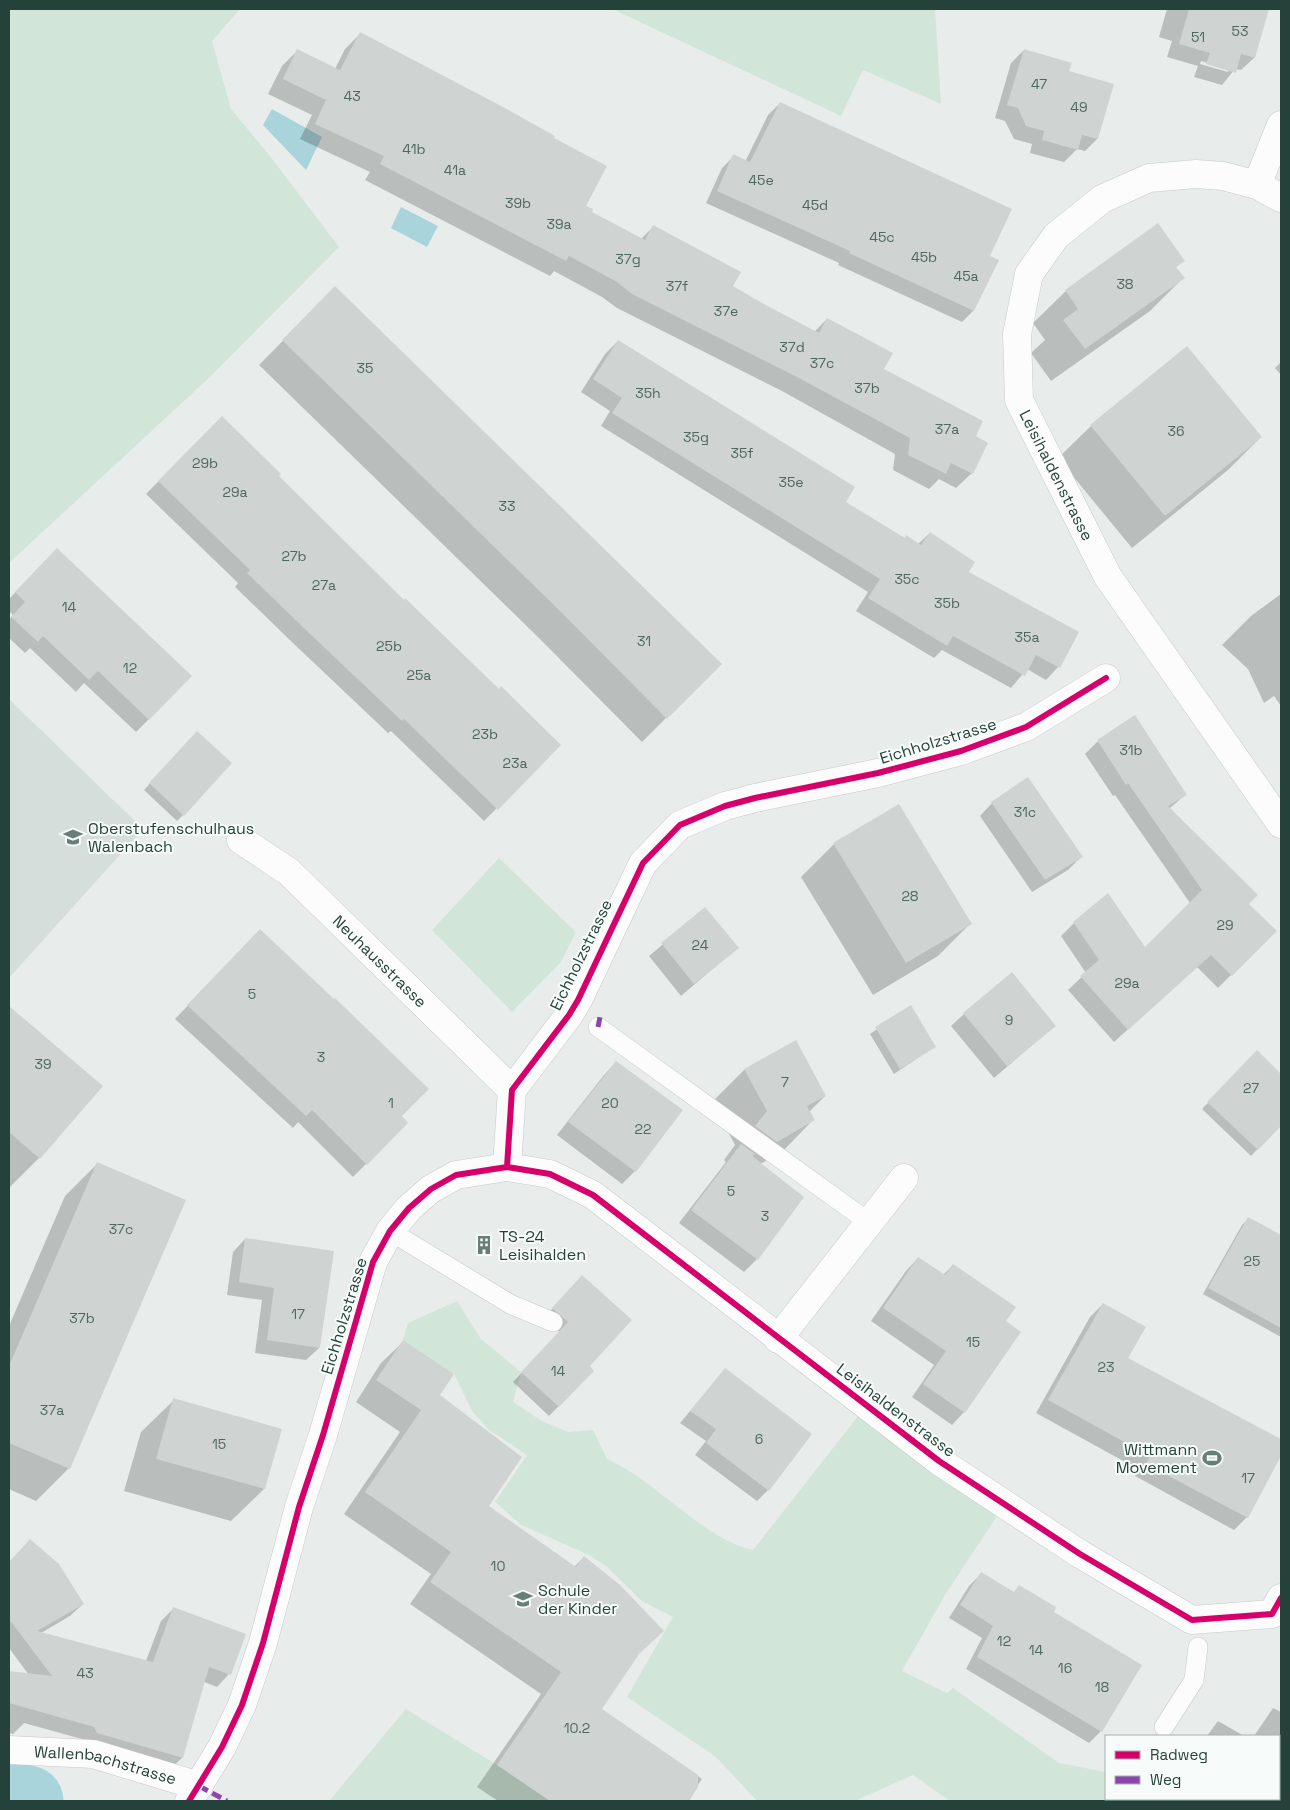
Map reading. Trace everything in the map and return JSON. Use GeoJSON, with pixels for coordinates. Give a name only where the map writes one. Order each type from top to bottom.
{"type":"FeatureCollection","features":[{"type":"Feature","properties":{"kind":"street"},"geometry":{"type":"LineString","coordinates":[[1257,186],[1281,126]]}},
{"type":"Feature","properties":{"kind":"street","name":"Leisihaldenstrasse"},"geometry":{"type":"LineString","coordinates":[[1281,198],[1257,186],[1223,176],[1196,174],[1149,178],[1102,199],[1056,236],[1030,274],[1017,334],[1019,400],[1108,577],[1281,824]]}},
{"type":"Feature","properties":{"kind":"street","name":"Eichholzstrasse"},"geometry":{"type":"LineString","coordinates":[[512,1090],[573,1008],[643,863],[680,826],[725,806],[878,773],[961,751],[1026,727],[1106,678]]}},
{"type":"Feature","properties":{"kind":"street","name":"Neuhausstrasse"},"geometry":{"type":"LineString","coordinates":[[241,840],[289,872],[512,1090]]}},
{"type":"Feature","properties":{"kind":"street"},"geometry":{"type":"LineString","coordinates":[[507,1167],[512,1090]]}},
{"type":"Feature","properties":{"kind":"street","name":"Leisihaldenstrasse"},"geometry":{"type":"LineString","coordinates":[[507,1167],[550,1174],[594,1195],[778,1339],[939,1461],[1080,1554],[1192,1620],[1278,1612]]}},
{"type":"Feature","properties":{"kind":"street","name":"Eichholzstrasse"},"geometry":{"type":"LineString","coordinates":[[193,1796],[222,1747],[242,1705],[263,1644],[299,1507],[323,1435],[373,1262],[390,1231],[409,1208],[431,1189],[456,1176],[507,1167]]}},
{"type":"Feature","properties":{"kind":"street"},"geometry":{"type":"LineString","coordinates":[[778,1339],[904,1178]]}},
{"type":"Feature","properties":{"kind":"street","name":"Wallenbachstrasse"},"geometry":{"type":"LineString","coordinates":[[9,1750],[93,1754],[193,1796]]}},
{"type":"Feature","properties":{"kind":"lane"},"geometry":{"type":"LineString","coordinates":[[598,1027],[870,1223]]}},
{"type":"Feature","properties":{"kind":"lane"},"geometry":{"type":"LineString","coordinates":[[390,1231],[510,1304],[553,1322]]}},
{"type":"Feature","properties":{"kind":"lane"},"geometry":{"type":"LineString","coordinates":[[1164,1727],[1194,1680],[1198,1647]]}},
{"type":"Feature","properties":{"kind":"shaded area","name":"Oberstufenschulhaus Walenbach"},"geometry":{"type":"Polygon","coordinates":[[[9,699],[143,829],[9,978],[9,699]]]}},
{"type":"Feature","properties":{"kind":"green space"},"geometry":{"type":"Polygon","coordinates":[[[9,9],[240,9],[212,41],[231,109],[270,156],[339,247],[210,377],[9,563],[9,9]]]}},
{"type":"Feature","properties":{"kind":"green space"},"geometry":{"type":"Polygon","coordinates":[[[612,9],[935,9],[941,104],[863,70],[841,116],[612,9]]]}},
{"type":"Feature","properties":{"kind":"green space"},"geometry":{"type":"Polygon","coordinates":[[[499,858],[576,932],[561,962],[512,1012],[432,930],[499,858]]]}},
{"type":"Feature","properties":{"kind":"green space"},"geometry":{"type":"Polygon","coordinates":[[[457,1301],[481,1339],[521,1372],[513,1402],[542,1421],[568,1432],[593,1430],[607,1459],[644,1481],[716,1535],[753,1550],[866,1406],[1005,1504],[945,1595],[902,1671],[947,1693],[953,1688],[1059,1763],[1105,1772],[1105,1800],[1141,1801],[950,1801],[913,1775],[855,1801],[757,1801],[716,1757],[627,1697],[673,1617],[643,1602],[606,1566],[587,1554],[521,1525],[495,1502],[527,1455],[489,1430],[472,1411],[454,1374],[403,1340],[408,1323],[457,1301]]]}},
{"type":"Feature","properties":{"kind":"green space"},"geometry":{"type":"Polygon","coordinates":[[[406,1709],[497,1765],[550,1801],[329,1801],[406,1709]]]}},
{"type":"Feature","properties":{"kind":"water"},"geometry":{"type":"Polygon","coordinates":[[[272,109],[322,137],[306,170],[263,125],[272,109]]]}},
{"type":"Feature","properties":{"kind":"water"},"geometry":{"type":"Polygon","coordinates":[[[401,207],[438,226],[427,247],[391,228],[401,207]]]}},
{"type":"Feature","properties":{"kind":"building"},"geometry":{"type":"Polygon","coordinates":[[[1189,9],[1269,9],[1255,58],[1241,54],[1236,73],[1206,64],[1210,53],[1179,44],[1189,9]]]}},
{"type":"Feature","properties":{"kind":"building"},"geometry":{"type":"Polygon","coordinates":[[[360,32],[505,108],[555,136],[554,138],[607,166],[586,206],[593,209],[592,212],[645,240],[653,225],[741,272],[733,286],[762,303],[819,333],[827,318],[893,353],[884,369],[983,421],[976,436],[988,443],[973,474],[951,463],[946,474],[908,455],[910,438],[797,377],[632,294],[617,282],[569,256],[566,261],[380,164],[384,156],[315,124],[326,100],[283,79],[297,49],[340,70],[360,32]]]}},
{"type":"Feature","properties":{"kind":"building"},"geometry":{"type":"Polygon","coordinates":[[[1024,49],[1072,63],[1069,71],[1114,84],[1098,139],[1082,135],[1078,150],[1042,140],[1044,131],[1026,126],[1018,108],[1007,105],[1024,49]]]}},
{"type":"Feature","properties":{"kind":"building"},"geometry":{"type":"Polygon","coordinates":[[[780,102],[1012,209],[990,256],[999,260],[974,311],[849,253],[850,251],[717,191],[733,154],[750,162],[780,102]]]}},
{"type":"Feature","properties":{"kind":"building"},"geometry":{"type":"Polygon","coordinates":[[[1158,223],[1185,261],[1176,267],[1185,278],[1085,349],[1063,320],[1078,309],[1065,290],[1158,223]]]}},
{"type":"Feature","properties":{"kind":"building"},"geometry":{"type":"Polygon","coordinates":[[[335,286],[722,664],[667,719],[562,613],[282,340],[335,286]]]}},
{"type":"Feature","properties":{"kind":"building"},"geometry":{"type":"Polygon","coordinates":[[[618,340],[855,487],[846,502],[905,538],[906,535],[921,545],[930,532],[975,562],[969,572],[1079,632],[1060,668],[1036,655],[1025,676],[953,636],[947,646],[868,598],[880,579],[612,413],[622,398],[593,379],[618,340]]]}},
{"type":"Feature","properties":{"kind":"building"},"geometry":{"type":"Polygon","coordinates":[[[1187,346],[1262,437],[1165,516],[1090,425],[1187,346]]]}},
{"type":"Feature","properties":{"kind":"building"},"geometry":{"type":"Polygon","coordinates":[[[222,416],[281,474],[279,476],[404,600],[405,598],[499,689],[501,686],[561,745],[498,810],[404,719],[402,721],[247,573],[250,570],[158,481],[222,416]]]}},
{"type":"Feature","properties":{"kind":"building"},"geometry":{"type":"Polygon","coordinates":[[[57,548],[192,676],[149,720],[98,671],[89,680],[43,636],[38,642],[11,617],[25,602],[15,592],[57,548]]]}},
{"type":"Feature","properties":{"kind":"building"},"geometry":{"type":"Polygon","coordinates":[[[1135,715],[1187,795],[1168,806],[1258,895],[1249,904],[1277,931],[1232,976],[1211,955],[1128,1030],[1080,976],[1099,960],[1073,922],[1108,893],[1145,947],[1202,890],[1128,783],[1126,785],[1097,740],[1135,715]]]}},
{"type":"Feature","properties":{"kind":"building"},"geometry":{"type":"Polygon","coordinates":[[[197,731],[232,763],[184,816],[149,783],[197,731]]]}},
{"type":"Feature","properties":{"kind":"building"},"geometry":{"type":"Polygon","coordinates":[[[1028,777],[1083,857],[1045,880],[991,802],[1028,777]]]}},
{"type":"Feature","properties":{"kind":"building"},"geometry":{"type":"Polygon","coordinates":[[[899,804],[972,924],[906,963],[833,843],[899,804]]]}},
{"type":"Feature","properties":{"kind":"building"},"geometry":{"type":"Polygon","coordinates":[[[705,907],[739,948],[694,984],[661,943],[705,907]]]}},
{"type":"Feature","properties":{"kind":"building"},"geometry":{"type":"Polygon","coordinates":[[[260,929],[429,1089],[402,1116],[408,1123],[367,1165],[312,1110],[306,1116],[187,1005],[260,929]]]}},
{"type":"Feature","properties":{"kind":"building"},"geometry":{"type":"Polygon","coordinates":[[[1012,972],[1056,1026],[1007,1066],[963,1013],[1012,972]]]}},
{"type":"Feature","properties":{"kind":"building"},"geometry":{"type":"Polygon","coordinates":[[[911,1005],[936,1047],[900,1069],[875,1027],[911,1005]]]}},
{"type":"Feature","properties":{"kind":"building"},"geometry":{"type":"Polygon","coordinates":[[[9,1006],[103,1086],[40,1159],[9,1132],[9,1006]]]}},
{"type":"Feature","properties":{"kind":"building"},"geometry":{"type":"Polygon","coordinates":[[[796,1040],[826,1096],[807,1106],[815,1120],[777,1142],[755,1126],[767,1111],[744,1069],[796,1040]]]}},
{"type":"Feature","properties":{"kind":"building"},"geometry":{"type":"Polygon","coordinates":[[[1257,1050],[1281,1074],[1281,1126],[1258,1150],[1207,1102],[1257,1050]]]}},
{"type":"Feature","properties":{"kind":"building"},"geometry":{"type":"Polygon","coordinates":[[[616,1061],[683,1110],[636,1172],[568,1122],[616,1061]]]}},
{"type":"Feature","properties":{"kind":"building"},"geometry":{"type":"Polygon","coordinates":[[[741,1144],[755,1154],[752,1156],[804,1197],[758,1260],[691,1210],[741,1144]]]}},
{"type":"Feature","properties":{"kind":"building"},"geometry":{"type":"Polygon","coordinates":[[[97,1162],[186,1200],[70,1469],[9,1443],[9,1366],[97,1162]]]}},
{"type":"Feature","properties":{"kind":"building"},"geometry":{"type":"Polygon","coordinates":[[[1248,1217],[1281,1235],[1281,1328],[1208,1288],[1248,1217]]]}},
{"type":"Feature","properties":{"kind":"building"},"geometry":{"type":"Polygon","coordinates":[[[245,1238],[334,1251],[320,1348],[267,1340],[274,1288],[239,1282],[245,1238]]]}},
{"type":"Feature","properties":{"kind":"building"},"geometry":{"type":"Polygon","coordinates":[[[918,1257],[945,1275],[953,1264],[1016,1307],[1006,1321],[1021,1332],[965,1413],[923,1384],[946,1351],[883,1308],[918,1257]]]}},
{"type":"Feature","properties":{"kind":"building"},"geometry":{"type":"Polygon","coordinates":[[[582,1275],[632,1320],[590,1366],[594,1371],[559,1407],[521,1372],[568,1322],[552,1308],[582,1275]]]}},
{"type":"Feature","properties":{"kind":"building"},"geometry":{"type":"Polygon","coordinates":[[[1103,1303],[1146,1327],[1128,1358],[1281,1439],[1281,1456],[1248,1518],[1146,1464],[1150,1456],[1048,1400],[1103,1303]]]}},
{"type":"Feature","properties":{"kind":"building"},"geometry":{"type":"Polygon","coordinates":[[[403,1340],[454,1374],[440,1395],[522,1457],[489,1506],[576,1567],[584,1556],[620,1585],[664,1631],[639,1654],[602,1709],[698,1775],[698,1787],[689,1801],[550,1801],[497,1765],[561,1672],[430,1582],[451,1552],[365,1492],[421,1410],[376,1380],[403,1340]]]}},
{"type":"Feature","properties":{"kind":"building"},"geometry":{"type":"Polygon","coordinates":[[[725,1368],[812,1434],[769,1491],[706,1443],[716,1429],[690,1411],[725,1368]]]}},
{"type":"Feature","properties":{"kind":"building"},"geometry":{"type":"Polygon","coordinates":[[[173,1398],[282,1429],[265,1489],[156,1459],[173,1398]]]}},
{"type":"Feature","properties":{"kind":"building"},"geometry":{"type":"Polygon","coordinates":[[[30,1539],[59,1564],[84,1604],[37,1631],[153,1662],[173,1607],[246,1634],[231,1675],[209,1667],[183,1758],[97,1733],[94,1727],[9,1703],[9,1671],[52,1676],[9,1619],[9,1562],[30,1539]]]}},
{"type":"Feature","properties":{"kind":"building"},"geometry":{"type":"Polygon","coordinates":[[[981,1572],[1014,1592],[1019,1585],[1056,1607],[1054,1612],[1142,1665],[1102,1732],[977,1657],[993,1626],[960,1605],[981,1572]]]}},
{"type":"Feature","properties":{"kind":"waterway"},"geometry":{"type":"LineString","coordinates":[[9,1798],[28,1801]]}},
{"type":"Feature","properties":{"kind":"marked path"},"geometry":{"type":"LineString","coordinates":[[598,1027],[600,1017]]}},
{"type":"Feature","properties":{"kind":"marked path"},"geometry":{"type":"LineString","coordinates":[[199,1786],[227,1801]]}},
{"type":"Feature","properties":{"kind":"cycle path"},"geometry":{"type":"LineString","coordinates":[[189,1801],[222,1747],[242,1705],[263,1643],[299,1507],[323,1435],[373,1262],[390,1231],[409,1208],[431,1189],[456,1175],[507,1167],[512,1090],[569,1015],[578,1000],[643,863],[680,825],[725,806],[878,773],[961,751],[1026,727],[1106,678]]}},
{"type":"Feature","properties":{"kind":"cycle path"},"geometry":{"type":"LineString","coordinates":[[507,1167],[550,1174],[593,1195],[939,1461],[1080,1554],[1192,1620],[1272,1614],[1281,1598]]}},
{"type":"Feature","properties":{"kind":"place","name":"Oberstufenschulhaus Walenbach"},"geometry":{"type":"Point","coordinates":[73,837]}},
{"type":"Feature","properties":{"kind":"place","name":"TS-24 Leisihalden"},"geometry":{"type":"Point","coordinates":[484,1245]}},
{"type":"Feature","properties":{"kind":"place","name":"Wittmann Movement"},"geometry":{"type":"Point","coordinates":[1212,1458]}},
{"type":"Feature","properties":{"kind":"place","name":"Schule der Kinder"},"geometry":{"type":"Point","coordinates":[523,1599]}}]}
